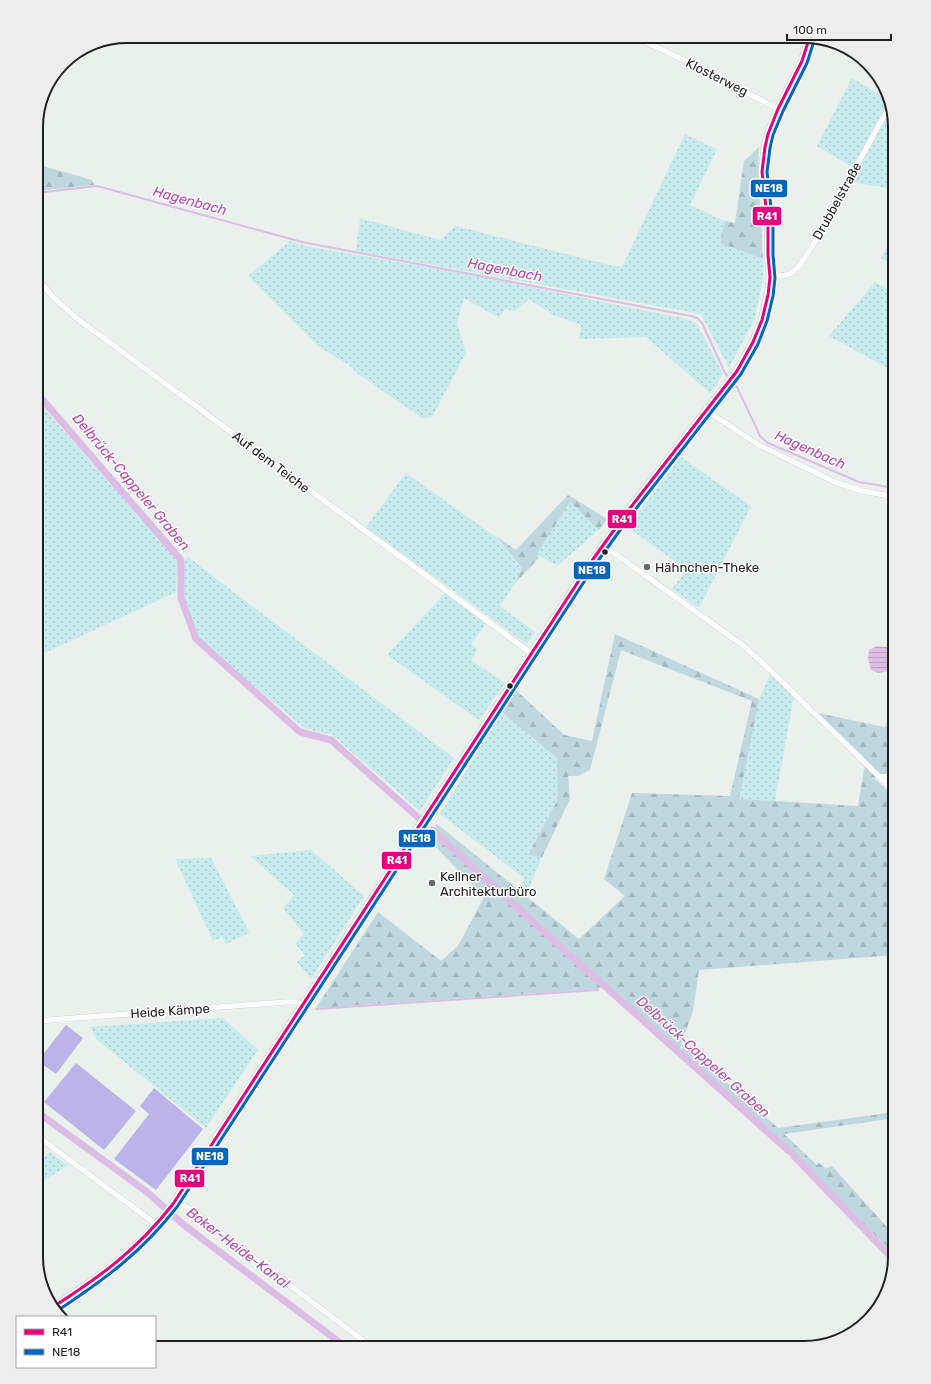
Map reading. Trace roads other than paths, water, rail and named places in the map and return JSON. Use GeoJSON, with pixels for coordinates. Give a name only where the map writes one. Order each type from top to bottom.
{"type":"FeatureCollection","features":[{"type":"Feature","properties":{"kind":"street","name":"Klosterweg"},"geometry":{"type":"LineString","coordinates":[[648,43],[686,61],[778,109]]}},
{"type":"Feature","properties":{"kind":"street"},"geometry":{"type":"LineString","coordinates":[[57,1304],[94,1281],[128,1255],[157,1225],[177,1200],[603,544],[737,371],[753,342],[762,320],[768,295],[770,277],[762,166],[768,134],[778,109],[802,61],[808,43]]}},
{"type":"Feature","properties":{"kind":"street","name":"Drubbelstraße"},"geometry":{"type":"LineString","coordinates":[[770,277],[790,273],[795,270],[805,258],[820,234],[886,113]]}},
{"type":"Feature","properties":{"kind":"street","name":"Auf dem Teiche"},"geometry":{"type":"LineString","coordinates":[[43,285],[52,296],[75,317],[532,653]]}},
{"type":"Feature","properties":{"kind":"street"},"geometry":{"type":"LineString","coordinates":[[707,411],[757,444],[830,480],[851,487],[888,495]]}},
{"type":"Feature","properties":{"kind":"street"},"geometry":{"type":"LineString","coordinates":[[603,544],[745,647],[888,785]]}},
{"type":"Feature","properties":{"kind":"street"},"geometry":{"type":"LineString","coordinates":[[881,778],[888,777]]}},
{"type":"Feature","properties":{"kind":"street","name":"Heide Kämpe"},"geometry":{"type":"LineString","coordinates":[[43,1020],[286,1002],[298,1002],[304,1004]]}},
{"type":"Feature","properties":{"kind":"street"},"geometry":{"type":"LineString","coordinates":[[43,1140],[157,1225]]}},
{"type":"Feature","properties":{"kind":"street"},"geometry":{"type":"LineString","coordinates":[[177,1200],[364,1341]]}},
{"type":"Feature","properties":{"kind":"waterway","name":"Hagenbach"},"geometry":{"type":"LineString","coordinates":[[43,192],[97,186],[302,242],[697,318],[702,323],[725,373],[737,387],[760,436],[768,443],[859,482],[888,487]]}},
{"type":"Feature","properties":{"kind":"waterway","name":"Delbrück-Cappeler Graben"},"geometry":{"type":"LineString","coordinates":[[43,400],[181,560],[181,598],[196,639],[300,732],[331,740],[422,821]]}},
{"type":"Feature","properties":{"kind":"waterway","name":"Delbrück-Cappeler Graben"},"geometry":{"type":"LineString","coordinates":[[432,830],[595,978]]}},
{"type":"Feature","properties":{"kind":"waterway","name":"Delbrück-Cappeler Graben"},"geometry":{"type":"LineString","coordinates":[[599,981],[790,1152]]}},
{"type":"Feature","properties":{"kind":"waterway"},"geometry":{"type":"LineString","coordinates":[[316,1009],[598,990]]}},
{"type":"Feature","properties":{"kind":"waterway","name":"Boker-Heide-Kanal"},"geometry":{"type":"LineString","coordinates":[[43,1116],[147,1192],[184,1225],[338,1341]]}},
{"type":"Feature","properties":{"kind":"waterway","name":"Delbrück-Cappeler Graben"},"geometry":{"type":"LineString","coordinates":[[794,1156],[888,1254]]}},
{"type":"Feature","properties":{"kind":"place","name":"Hähnchen-Theke"},"geometry":{"type":"Point","coordinates":[647,567]}},
{"type":"Feature","properties":{"kind":"place","name":"Kellner Architekturbüro"},"geometry":{"type":"Point","coordinates":[432,883]}}]}
